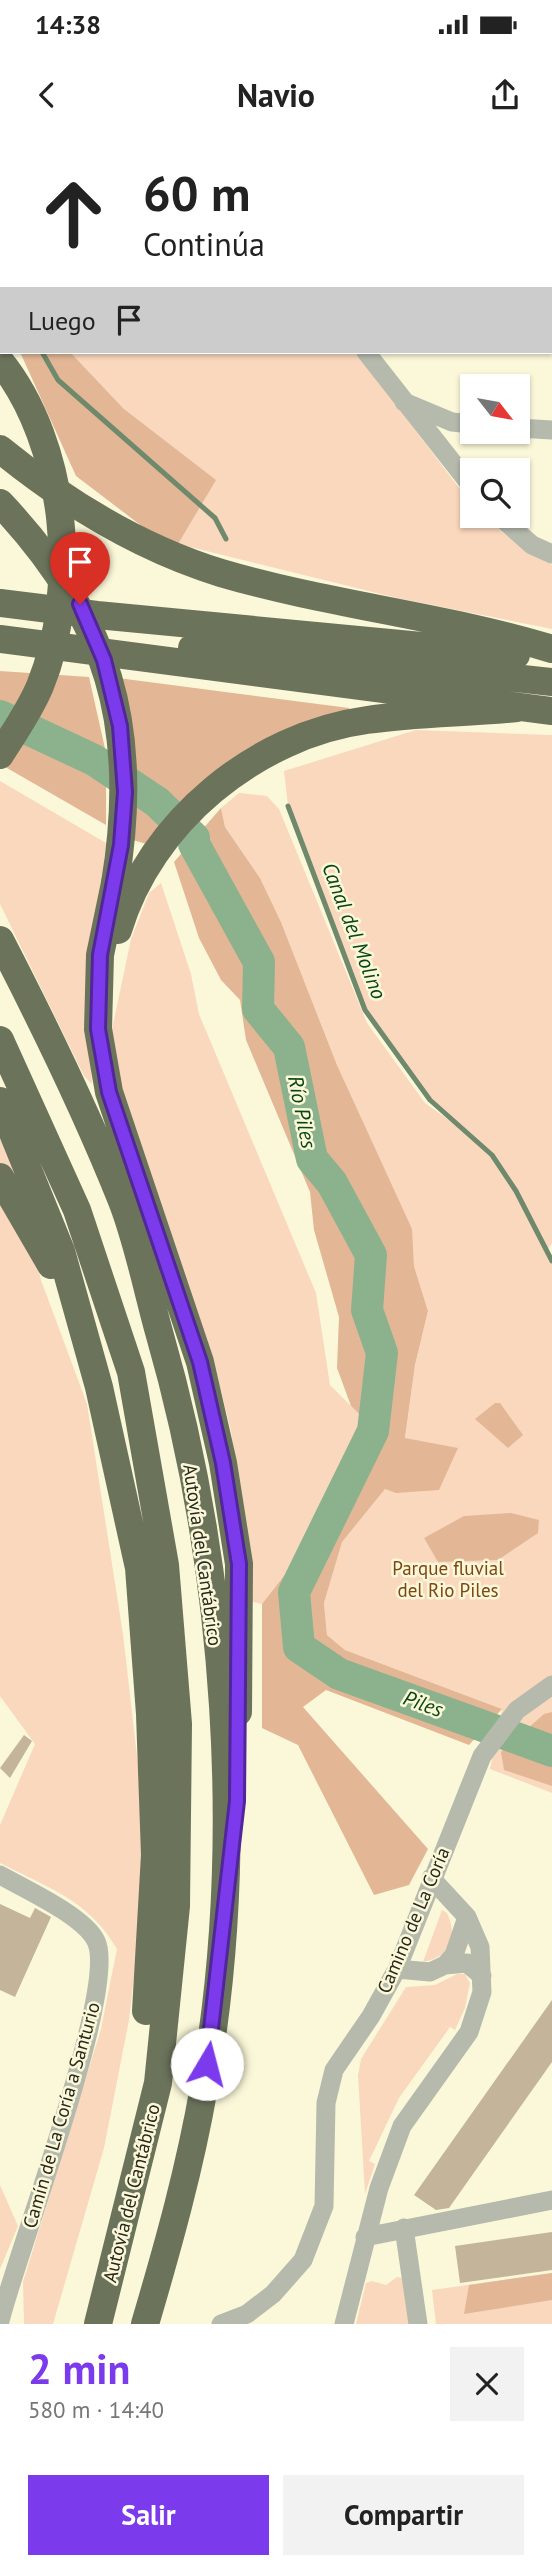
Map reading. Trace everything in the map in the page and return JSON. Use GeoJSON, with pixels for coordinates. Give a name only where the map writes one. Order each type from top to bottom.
{"type":"FeatureCollection","features":[{"type":"Feature","properties":{"kind":"highway"},"geometry":{"type":"LineString","coordinates":[[0,361],[26,405],[45,449],[64,544],[62,586],[53,643],[40,686],[0,755]]}},
{"type":"Feature","properties":{"kind":"highway"},"geometry":{"type":"LineString","coordinates":[[0,449],[38,480],[101,520],[158,548],[219,572],[295,593],[552,649]]}},
{"type":"Feature","properties":{"kind":"highway"},"geometry":{"type":"LineString","coordinates":[[0,503],[48,558],[80,604],[104,660],[120,726],[125,792],[115,883],[100,955],[98,1029],[109,1092],[200,1362],[223,1463],[239,1564],[237,1801],[223,1917]]}},
{"type":"Feature","properties":{"kind":"highway"},"geometry":{"type":"LineString","coordinates":[[0,603],[97,615],[552,658]]}},
{"type":"Feature","properties":{"kind":"highway"},"geometry":{"type":"LineString","coordinates":[[97,615],[278,664],[517,708],[552,711]]}},
{"type":"Feature","properties":{"kind":"highway"},"geometry":{"type":"LineString","coordinates":[[0,638],[278,664],[552,682]]}},
{"type":"Feature","properties":{"kind":"highway"},"geometry":{"type":"LineString","coordinates":[[0,659],[278,664]]}},
{"type":"Feature","properties":{"kind":"highway"},"geometry":{"type":"LineString","coordinates":[[98,1029],[113,948],[123,913],[146,870],[184,819],[222,782],[244,766],[303,736],[366,720],[517,708]]}},
{"type":"Feature","properties":{"kind":"highway","name":"Autovía del Cantábrico"},"geometry":{"type":"LineString","coordinates":[[0,940],[52,1040],[123,1203],[172,1375],[197,1486],[225,1740],[223,1917],[204,2087],[179,2206],[145,2324]]}},
{"type":"Feature","properties":{"kind":"highway","name":"Autovía del Cantábrico"},"geometry":{"type":"LineString","coordinates":[[0,1040],[77,1210],[131,1372],[165,1565],[178,1724],[176,1906],[158,2083],[98,2324]]}},
{"type":"Feature","properties":{"kind":"highway"},"geometry":{"type":"LineString","coordinates":[[0,1101],[61,1251],[99,1387],[139,1568],[150,1714],[155,1855],[149,1976],[138,2087],[83,2324]]}},
{"type":"Feature","properties":{"kind":"highway"},"geometry":{"type":"LineString","coordinates":[[0,1177],[54,1270],[99,1387]]}},
{"type":"Feature","properties":{"kind":"street"},"geometry":{"type":"LineString","coordinates":[[368,354],[460,472]]}},
{"type":"Feature","properties":{"kind":"street"},"geometry":{"type":"LineString","coordinates":[[403,401],[452,422],[460,423]]}},
{"type":"Feature","properties":{"kind":"street"},"geometry":{"type":"LineString","coordinates":[[530,429],[552,430]]}},
{"type":"Feature","properties":{"kind":"street"},"geometry":{"type":"LineString","coordinates":[[512,528],[531,545],[552,554]]}},
{"type":"Feature","properties":{"kind":"street","name":"Camino de La Coría"},"geometry":{"type":"LineString","coordinates":[[221,2324],[247,2314],[273,2294],[303,2260],[324,2206],[326,2103],[334,2070],[371,2016],[397,1969],[431,1878],[482,1756],[517,1710],[552,1685]]}},
{"type":"Feature","properties":{"kind":"street","name":"Camín de La Coría a Santurio"},"geometry":{"type":"LineString","coordinates":[[0,1875],[84,1925],[96,1939],[102,1957],[100,1981],[74,2084],[0,2321]]}},
{"type":"Feature","properties":{"kind":"street"},"geometry":{"type":"LineString","coordinates":[[344,2324],[365,2237],[402,2126],[469,2032],[482,1992],[480,1947],[467,1917],[431,1878]]}},
{"type":"Feature","properties":{"kind":"street"},"geometry":{"type":"LineString","coordinates":[[445,1965],[454,1955],[467,1917]]}},
{"type":"Feature","properties":{"kind":"street"},"geometry":{"type":"LineString","coordinates":[[397,1969],[430,1972],[445,1965],[467,1964],[482,1976]]}},
{"type":"Feature","properties":{"kind":"street"},"geometry":{"type":"LineString","coordinates":[[365,2237],[552,2200]]}},
{"type":"Feature","properties":{"kind":"street"},"geometry":{"type":"LineString","coordinates":[[404,2228],[418,2324]]}},
{"type":"Feature","properties":{"kind":"green space"},"geometry":{"type":"Polygon","coordinates":[[[72,354],[358,354],[460,489],[460,528],[497,528],[552,565],[552,629],[397,598],[178,544],[153,433],[124,409],[72,354]]]}},
{"type":"Feature","properties":{"kind":"green space","name":"Parque fluvial del Rio Piles"},"geometry":{"type":"Polygon","coordinates":[[[416,730],[552,735],[552,1243],[547,1251],[552,1261],[552,1793],[490,1769],[502,1709],[345,1650],[327,1635],[324,1603],[342,1541],[394,1478],[404,1447],[415,1365],[428,1311],[414,1266],[411,1229],[337,1065],[281,922],[260,878],[225,827],[221,808],[239,793],[267,796],[279,809],[367,1023],[425,1103],[463,1130],[430,1100],[365,1010],[288,806],[284,771],[416,730]]]}},
{"type":"Feature","properties":{"kind":"green space"},"geometry":{"type":"Polygon","coordinates":[[[0,781],[106,843],[88,1014],[92,1084],[84,1076],[0,904],[0,781]]]}},
{"type":"Feature","properties":{"kind":"green space"},"geometry":{"type":"Polygon","coordinates":[[[161,883],[191,974],[199,1014],[316,1293],[330,1385],[367,1422],[311,1541],[262,1604],[249,1601],[243,1506],[231,1431],[213,1358],[119,1082],[111,1034],[131,939],[149,893],[161,883]]]}},
{"type":"Feature","properties":{"kind":"green space"},"geometry":{"type":"Polygon","coordinates":[[[0,1139],[14,1163],[41,1280],[87,1404],[123,1634],[141,1791],[141,1917],[129,2020],[104,2148],[53,2324],[24,2324],[23,2282],[101,2029],[117,1949],[94,1918],[80,1907],[51,1888],[0,1863],[0,1825],[35,1744],[0,1696],[0,1139]]]}},
{"type":"Feature","properties":{"kind":"green space"},"geometry":{"type":"Polygon","coordinates":[[[442,1910],[447,1913],[452,1938],[439,1956],[423,1962],[442,1910]]]}},
{"type":"Feature","properties":{"kind":"green space"},"geometry":{"type":"Polygon","coordinates":[[[457,1974],[465,1974],[470,1983],[465,2008],[455,2030],[450,2027],[399,2098],[369,2161],[375,2164],[365,2194],[358,2075],[361,2059],[406,1987],[435,1985],[457,1974]]]}},
{"type":"Feature","properties":{"kind":"green space"},"geometry":{"type":"Polygon","coordinates":[[[0,2185],[18,2226],[0,2269],[0,2185]]]}},
{"type":"Feature","properties":{"kind":"green space"},"geometry":{"type":"Polygon","coordinates":[[[552,2273],[552,2324],[436,2324],[432,2290],[552,2273]]]}},
{"type":"Feature","properties":{"kind":"green space"},"geometry":{"type":"Polygon","coordinates":[[[397,2277],[402,2278],[409,2324],[356,2324],[366,2283],[372,2281],[386,2285],[397,2277]]]}},
{"type":"Feature","properties":{"kind":"shaded area"},"geometry":{"type":"Polygon","coordinates":[[[21,354],[72,354],[124,409],[216,480],[178,544],[143,527],[76,476],[21,354]]]}},
{"type":"Feature","properties":{"kind":"shaded area"},"geometry":{"type":"Polygon","coordinates":[[[0,671],[89,677],[106,753],[106,825],[0,764],[0,671]]]}},
{"type":"Feature","properties":{"kind":"shaded area"},"geometry":{"type":"Polygon","coordinates":[[[118,678],[349,708],[350,715],[146,844],[133,840],[118,678]]]}},
{"type":"Feature","properties":{"kind":"shaded area"},"geometry":{"type":"Polygon","coordinates":[[[221,808],[225,827],[260,878],[281,922],[337,1065],[412,1229],[414,1266],[428,1311],[415,1365],[405,1438],[458,1448],[439,1490],[396,1493],[385,1489],[342,1542],[324,1603],[327,1635],[345,1650],[502,1709],[469,1745],[326,1690],[303,1707],[428,1849],[409,1885],[374,1895],[298,1745],[262,1728],[262,1604],[311,1541],[367,1422],[351,1406],[337,1368],[339,1317],[314,1230],[310,1192],[246,1040],[240,1000],[221,980],[199,938],[174,862],[221,808]]]}},
{"type":"Feature","properties":{"kind":"shaded area"},"geometry":{"type":"Polygon","coordinates":[[[495,1403],[500,1403],[523,1435],[508,1448],[475,1419],[495,1403]]]}},
{"type":"Feature","properties":{"kind":"shaded area"},"geometry":{"type":"Polygon","coordinates":[[[511,1513],[539,1520],[538,1533],[498,1560],[438,1562],[424,1538],[464,1516],[511,1513]]]}},
{"type":"Feature","properties":{"kind":"shaded area"},"geometry":{"type":"Polygon","coordinates":[[[552,1712],[552,1786],[504,1770],[501,1752],[544,1714],[552,1712]]]}},
{"type":"Feature","properties":{"kind":"shaded area"},"geometry":{"type":"Polygon","coordinates":[[[552,2273],[552,2300],[464,2314],[469,2285],[552,2273]]]}},
{"type":"Feature","properties":{"kind":"building"},"geometry":{"type":"Polygon","coordinates":[[[24,1735],[32,1741],[10,1778],[0,1768],[24,1735]]]}},
{"type":"Feature","properties":{"kind":"building"},"geometry":{"type":"Polygon","coordinates":[[[0,1904],[30,1918],[35,1908],[51,1917],[15,1997],[0,1990],[0,1904]]]}},
{"type":"Feature","properties":{"kind":"building"},"geometry":{"type":"Polygon","coordinates":[[[552,2000],[552,2062],[449,2208],[436,2210],[414,2195],[552,2000]]]}},
{"type":"Feature","properties":{"kind":"building"},"geometry":{"type":"Polygon","coordinates":[[[552,2232],[552,2270],[460,2283],[455,2246],[552,2232]]]}},
{"type":"Feature","properties":{"kind":"waterway","name":"Canal del Molino"},"geometry":{"type":"LineString","coordinates":[[43,354],[58,380],[215,518],[226,539]]}},
{"type":"Feature","properties":{"kind":"waterway","name":"Río Piles"},"geometry":{"type":"LineString","coordinates":[[0,716],[94,760],[157,802],[194,838],[194,844],[259,962],[258,1009],[289,1047],[312,1159],[332,1183],[371,1255],[367,1310],[382,1353],[373,1431],[294,1592],[299,1647],[339,1674],[552,1751]]}},
{"type":"Feature","properties":{"kind":"waterway","name":"Canal del Molino"},"geometry":{"type":"LineString","coordinates":[[288,806],[365,1010],[430,1100],[492,1155],[516,1191],[552,1261]]}},
{"type":"Feature","properties":{"kind":"route"},"geometry":{"type":"LineString","coordinates":[[80,604],[104,660],[120,726],[125,792],[121,845],[100,955],[98,1029],[109,1092],[200,1362],[223,1463],[239,1564],[237,1801],[217,1995],[207,2064]]}},
{"type":"Feature","properties":{"kind":"water label","name":"Piles"},"geometry":{"type":"Point","coordinates":[423,1704]}}]}
